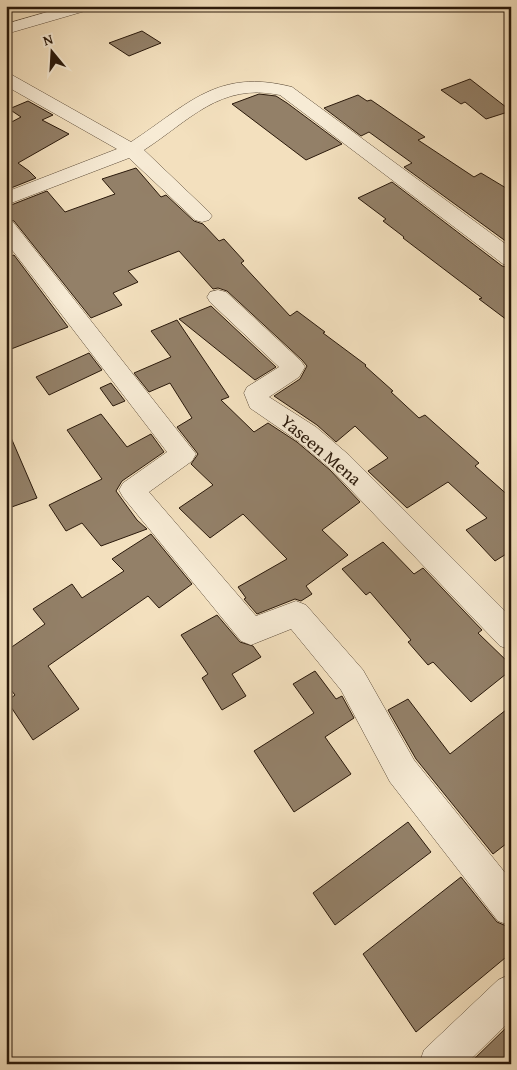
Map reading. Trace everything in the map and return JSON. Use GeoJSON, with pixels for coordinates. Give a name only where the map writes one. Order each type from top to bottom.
{"type":"FeatureCollection","features":[{"type":"Feature","properties":{"kind":"street"},"geometry":{"type":"LineString","coordinates":[[6,29],[86,6]]}},
{"type":"Feature","properties":{"kind":"street"},"geometry":{"type":"LineString","coordinates":[[6,79],[22,97],[132,150],[202,216]]}},
{"type":"Feature","properties":{"kind":"street"},"geometry":{"type":"LineString","coordinates":[[6,199],[132,150],[185,110],[208,97],[250,85],[269,86],[286,91],[511,259]]}},
{"type":"Feature","properties":{"kind":"street"},"geometry":{"type":"LineString","coordinates":[[6,227],[183,454],[132,490],[251,632],[296,614],[352,680],[402,771],[511,908]]}},
{"type":"Feature","properties":{"kind":"street","name":"Yaseen Mena"},"geometry":{"type":"LineString","coordinates":[[218,297],[293,367],[291,372],[256,393],[259,402],[307,434],[340,462],[511,637]]}},
{"type":"Feature","properties":{"kind":"street"},"geometry":{"type":"LineString","coordinates":[[438,1064],[511,992]]}},
{"type":"Feature","properties":{"kind":"building"},"geometry":{"type":"Polygon","coordinates":[[[142,31],[161,43],[129,56],[109,43],[142,31]]]}},
{"type":"Feature","properties":{"kind":"building"},"geometry":{"type":"Polygon","coordinates":[[[470,79],[511,111],[486,119],[465,102],[461,104],[441,90],[470,79]]]}},
{"type":"Feature","properties":{"kind":"building"},"geometry":{"type":"Polygon","coordinates":[[[259,94],[276,96],[342,144],[306,160],[232,104],[259,94]]]}},
{"type":"Feature","properties":{"kind":"building"},"geometry":{"type":"Polygon","coordinates":[[[358,95],[367,101],[371,100],[425,137],[418,140],[474,177],[481,173],[511,191],[511,245],[404,167],[412,163],[369,132],[361,136],[324,108],[358,95]]]}},
{"type":"Feature","properties":{"kind":"building"},"geometry":{"type":"Polygon","coordinates":[[[28,101],[53,115],[42,120],[69,134],[18,163],[36,178],[6,190],[6,125],[21,117],[9,109],[28,101]]]}},
{"type":"Feature","properties":{"kind":"building"},"geometry":{"type":"Polygon","coordinates":[[[136,168],[161,197],[166,195],[194,221],[203,224],[219,241],[224,239],[244,261],[241,263],[290,316],[297,311],[325,332],[323,333],[366,365],[419,418],[425,415],[479,463],[475,466],[511,498],[511,551],[495,561],[466,530],[487,518],[448,482],[407,508],[368,471],[388,458],[355,426],[336,442],[317,425],[274,396],[300,379],[307,366],[227,291],[218,288],[213,289],[179,251],[128,271],[138,282],[113,293],[122,305],[91,318],[14,221],[10,220],[6,215],[6,207],[47,191],[65,212],[115,194],[102,179],[136,168]]]}},
{"type":"Feature","properties":{"kind":"building"},"geometry":{"type":"Polygon","coordinates":[[[392,182],[502,266],[511,268],[511,323],[479,299],[482,298],[403,238],[383,221],[386,219],[358,198],[392,182]]]}},
{"type":"Feature","properties":{"kind":"building"},"geometry":{"type":"Polygon","coordinates":[[[14,255],[68,327],[6,351],[6,258],[14,255]]]}},
{"type":"Feature","properties":{"kind":"building"},"geometry":{"type":"Polygon","coordinates":[[[211,306],[276,367],[255,380],[179,319],[211,306]]]}},
{"type":"Feature","properties":{"kind":"building"},"geometry":{"type":"Polygon","coordinates":[[[177,320],[229,397],[221,400],[254,432],[268,423],[297,442],[330,470],[360,502],[322,530],[348,555],[306,586],[312,594],[301,601],[295,599],[257,614],[244,599],[246,598],[238,587],[287,559],[243,514],[210,538],[179,508],[213,485],[191,464],[198,454],[177,427],[192,418],[170,383],[149,392],[134,373],[171,357],[151,331],[177,320]]]}},
{"type":"Feature","properties":{"kind":"building"},"geometry":{"type":"Polygon","coordinates":[[[89,353],[102,370],[49,395],[36,377],[89,353]]]}},
{"type":"Feature","properties":{"kind":"building"},"geometry":{"type":"Polygon","coordinates":[[[111,383],[125,401],[113,406],[100,388],[111,383]]]}},
{"type":"Feature","properties":{"kind":"building"},"geometry":{"type":"Polygon","coordinates":[[[101,414],[127,447],[151,434],[164,452],[122,481],[116,491],[137,520],[147,529],[101,546],[82,523],[66,531],[49,505],[102,479],[67,430],[101,414]]]}},
{"type":"Feature","properties":{"kind":"building"},"geometry":{"type":"Polygon","coordinates":[[[6,426],[37,498],[6,509],[6,426]]]}},
{"type":"Feature","properties":{"kind":"building"},"geometry":{"type":"Polygon","coordinates":[[[151,534],[192,584],[159,608],[148,596],[48,666],[79,709],[33,740],[7,701],[15,695],[6,684],[6,651],[45,624],[33,609],[72,584],[82,598],[124,571],[112,559],[151,534]]]}},
{"type":"Feature","properties":{"kind":"building"},"geometry":{"type":"Polygon","coordinates":[[[383,542],[414,574],[423,568],[482,630],[478,633],[511,665],[511,670],[471,702],[433,662],[428,665],[408,642],[411,640],[370,592],[366,595],[342,569],[383,542]]]}},
{"type":"Feature","properties":{"kind":"building"},"geometry":{"type":"Polygon","coordinates":[[[217,615],[240,642],[253,646],[261,657],[232,674],[246,696],[222,710],[202,678],[208,674],[181,635],[217,615]]]}},
{"type":"Feature","properties":{"kind":"building"},"geometry":{"type":"Polygon","coordinates":[[[315,671],[336,699],[342,696],[354,718],[325,737],[351,774],[294,812],[254,751],[314,713],[293,684],[315,671]]]}},
{"type":"Feature","properties":{"kind":"building"},"geometry":{"type":"Polygon","coordinates":[[[408,699],[450,754],[511,706],[511,840],[493,854],[416,759],[388,710],[408,699]]]}},
{"type":"Feature","properties":{"kind":"building"},"geometry":{"type":"Polygon","coordinates":[[[408,822],[431,852],[335,925],[313,893],[408,822]]]}},
{"type":"Feature","properties":{"kind":"building"},"geometry":{"type":"Polygon","coordinates":[[[461,877],[497,922],[511,928],[511,953],[416,1032],[363,954],[461,877]]]}},
{"type":"Feature","properties":{"kind":"building"},"geometry":{"type":"Polygon","coordinates":[[[511,1023],[511,1064],[469,1064],[511,1023]]]}}]}
